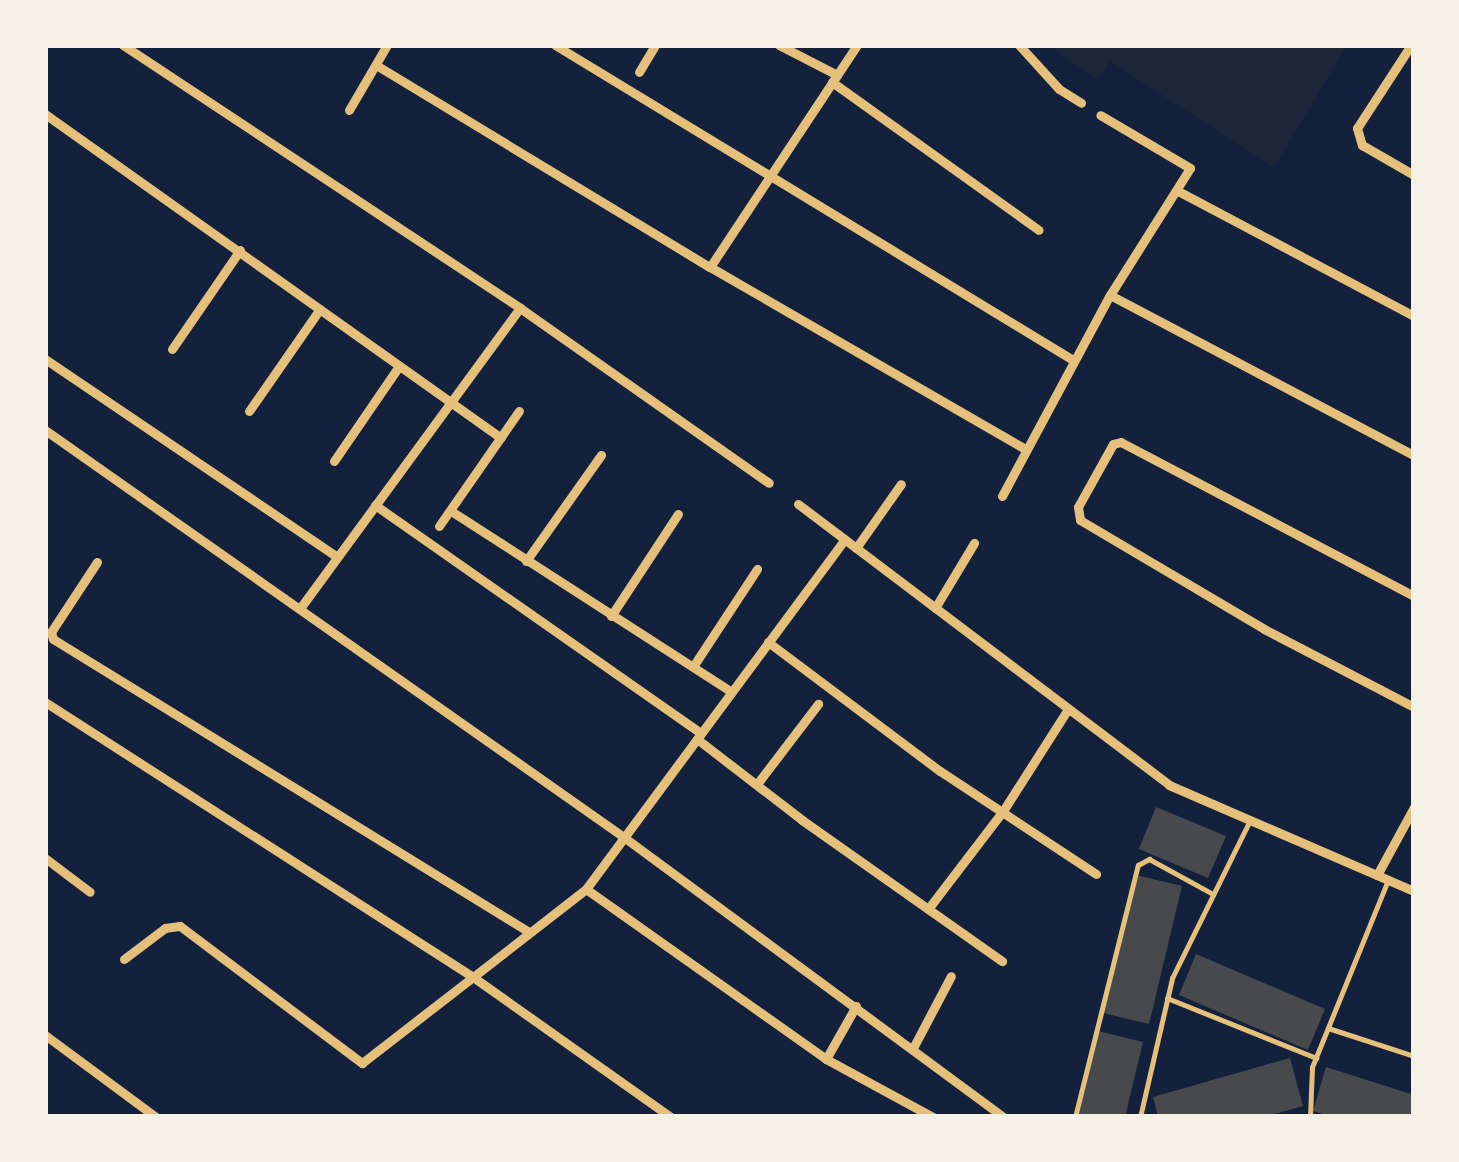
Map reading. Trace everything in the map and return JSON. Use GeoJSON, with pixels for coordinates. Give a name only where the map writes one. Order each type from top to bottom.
{"type":"FeatureCollection","features":[{"type":"Feature","properties":{"kind":"street"},"geometry":{"type":"LineString","coordinates":[[124,45],[520,308],[769,484]]}},
{"type":"Feature","properties":{"kind":"street"},"geometry":{"type":"LineString","coordinates":[[349,110],[387,45]]}},
{"type":"Feature","properties":{"kind":"street"},"geometry":{"type":"LineString","coordinates":[[555,45],[1073,360]]}},
{"type":"Feature","properties":{"kind":"street"},"geometry":{"type":"LineString","coordinates":[[639,72],[655,45]]}},
{"type":"Feature","properties":{"kind":"street"},"geometry":{"type":"LineString","coordinates":[[779,45],[834,78],[1039,230]]}},
{"type":"Feature","properties":{"kind":"street"},"geometry":{"type":"LineString","coordinates":[[710,267],[857,45]]}},
{"type":"Feature","properties":{"kind":"street"},"geometry":{"type":"LineString","coordinates":[[1020,45],[1058,89],[1081,103]]}},
{"type":"Feature","properties":{"kind":"street"},"geometry":{"type":"LineString","coordinates":[[1411,45],[1357,128],[1362,144],[1414,175]]}},
{"type":"Feature","properties":{"kind":"street"},"geometry":{"type":"LineString","coordinates":[[376,65],[710,267],[1024,448]]}},
{"type":"Feature","properties":{"kind":"street"},"geometry":{"type":"LineString","coordinates":[[45,114],[501,438]]}},
{"type":"Feature","properties":{"kind":"street"},"geometry":{"type":"LineString","coordinates":[[1002,496],[1024,448],[1110,295],[1190,168],[1100,114]]}},
{"type":"Feature","properties":{"kind":"street"},"geometry":{"type":"LineString","coordinates":[[1178,191],[1414,316]]}},
{"type":"Feature","properties":{"kind":"street"},"geometry":{"type":"LineString","coordinates":[[172,349],[240,250]]}},
{"type":"Feature","properties":{"kind":"street"},"geometry":{"type":"LineString","coordinates":[[1110,295],[1414,455]]}},
{"type":"Feature","properties":{"kind":"street"},"geometry":{"type":"LineString","coordinates":[[301,607],[520,308]]}},
{"type":"Feature","properties":{"kind":"street"},"geometry":{"type":"LineString","coordinates":[[248,412],[320,309]]}},
{"type":"Feature","properties":{"kind":"street"},"geometry":{"type":"LineString","coordinates":[[45,359],[338,557]]}},
{"type":"Feature","properties":{"kind":"street"},"geometry":{"type":"LineString","coordinates":[[334,461],[399,366]]}},
{"type":"Feature","properties":{"kind":"street"},"geometry":{"type":"LineString","coordinates":[[439,526],[519,411]]}},
{"type":"Feature","properties":{"kind":"street"},"geometry":{"type":"LineString","coordinates":[[45,430],[625,838],[1004,1117]]}},
{"type":"Feature","properties":{"kind":"street"},"geometry":{"type":"LineString","coordinates":[[1414,596],[1121,442],[1113,444],[1078,507],[1080,520],[1096,530],[1264,629],[1414,707]]}},
{"type":"Feature","properties":{"kind":"street"},"geometry":{"type":"LineString","coordinates":[[526,561],[600,455]]}},
{"type":"Feature","properties":{"kind":"street"},"geometry":{"type":"LineString","coordinates":[[856,548],[901,484]]}},
{"type":"Feature","properties":{"kind":"street"},"geometry":{"type":"LineString","coordinates":[[798,504],[1066,712],[1169,785],[1414,891]]}},
{"type":"Feature","properties":{"kind":"street"},"geometry":{"type":"LineString","coordinates":[[375,505],[699,736],[756,784],[1002,961]]}},
{"type":"Feature","properties":{"kind":"street"},"geometry":{"type":"LineString","coordinates":[[451,511],[732,692]]}},
{"type":"Feature","properties":{"kind":"street"},"geometry":{"type":"LineString","coordinates":[[610,616],[678,514]]}},
{"type":"Feature","properties":{"kind":"street"},"geometry":{"type":"LineString","coordinates":[[124,959],[165,928],[180,926],[362,1063],[370,1060],[586,888],[845,539]]}},
{"type":"Feature","properties":{"kind":"street"},"geometry":{"type":"LineString","coordinates":[[935,608],[974,543]]}},
{"type":"Feature","properties":{"kind":"street"},"geometry":{"type":"LineString","coordinates":[[97,562],[51,632],[53,639],[530,932]]}},
{"type":"Feature","properties":{"kind":"street"},"geometry":{"type":"LineString","coordinates":[[694,664],[757,569]]}},
{"type":"Feature","properties":{"kind":"street"},"geometry":{"type":"LineString","coordinates":[[768,642],[940,770],[1096,874]]}},
{"type":"Feature","properties":{"kind":"street"},"geometry":{"type":"LineString","coordinates":[[45,702],[473,977],[671,1117]]}},
{"type":"Feature","properties":{"kind":"street"},"geometry":{"type":"LineString","coordinates":[[756,784],[818,704]]}},
{"type":"Feature","properties":{"kind":"street"},"geometry":{"type":"LineString","coordinates":[[928,909],[1003,811],[1066,712]]}},
{"type":"Feature","properties":{"kind":"street"},"geometry":{"type":"LineString","coordinates":[[1377,875],[1414,807]]}},
{"type":"Feature","properties":{"kind":"street"},"geometry":{"type":"LineString","coordinates":[[45,858],[90,892]]}},
{"type":"Feature","properties":{"kind":"street"},"geometry":{"type":"LineString","coordinates":[[586,888],[826,1059],[933,1117]]}},
{"type":"Feature","properties":{"kind":"street"},"geometry":{"type":"LineString","coordinates":[[913,1048],[951,976]]}},
{"type":"Feature","properties":{"kind":"street"},"geometry":{"type":"LineString","coordinates":[[826,1059],[856,1006]]}},
{"type":"Feature","properties":{"kind":"street"},"geometry":{"type":"LineString","coordinates":[[45,1035],[156,1117]]}},
{"type":"Feature","properties":{"kind":"lane"},"geometry":{"type":"LineString","coordinates":[[1140,1117],[1167,998],[1211,894],[1250,820]]}},
{"type":"Feature","properties":{"kind":"lane"},"geometry":{"type":"LineString","coordinates":[[1075,1117],[1138,866],[1149,859],[1211,894]]}},
{"type":"Feature","properties":{"kind":"lane"},"geometry":{"type":"LineString","coordinates":[[1310,1117],[1316,1058],[1388,880]]}},
{"type":"Feature","properties":{"kind":"lane"},"geometry":{"type":"LineString","coordinates":[[1167,998],[1316,1058]]}},
{"type":"Feature","properties":{"kind":"lane"},"geometry":{"type":"LineString","coordinates":[[1328,1028],[1414,1056]]}},
{"type":"Feature","properties":{"kind":"shaded area"},"geometry":{"type":"Polygon","coordinates":[[[1048,45],[1347,45],[1274,168],[1110,61],[1098,80],[1048,45]]]}},
{"type":"Feature","properties":{"kind":"building"},"geometry":{"type":"Polygon","coordinates":[[[1156,807],[1226,836],[1208,878],[1139,849],[1156,807]]]}},
{"type":"Feature","properties":{"kind":"building"},"geometry":{"type":"Polygon","coordinates":[[[1136,875],[1182,886],[1149,1024],[1103,1013],[1136,875]]]}},
{"type":"Feature","properties":{"kind":"building"},"geometry":{"type":"Polygon","coordinates":[[[1196,954],[1325,1009],[1308,1050],[1179,995],[1196,954]]]}},
{"type":"Feature","properties":{"kind":"building"},"geometry":{"type":"Polygon","coordinates":[[[1098,1031],[1143,1042],[1125,1117],[1078,1117],[1098,1031]]]}},
{"type":"Feature","properties":{"kind":"building"},"geometry":{"type":"Polygon","coordinates":[[[1290,1058],[1303,1106],[1264,1117],[1158,1117],[1153,1097],[1290,1058]]]}},
{"type":"Feature","properties":{"kind":"building"},"geometry":{"type":"Polygon","coordinates":[[[1326,1067],[1414,1095],[1414,1117],[1332,1117],[1313,1111],[1326,1067]]]}}]}
